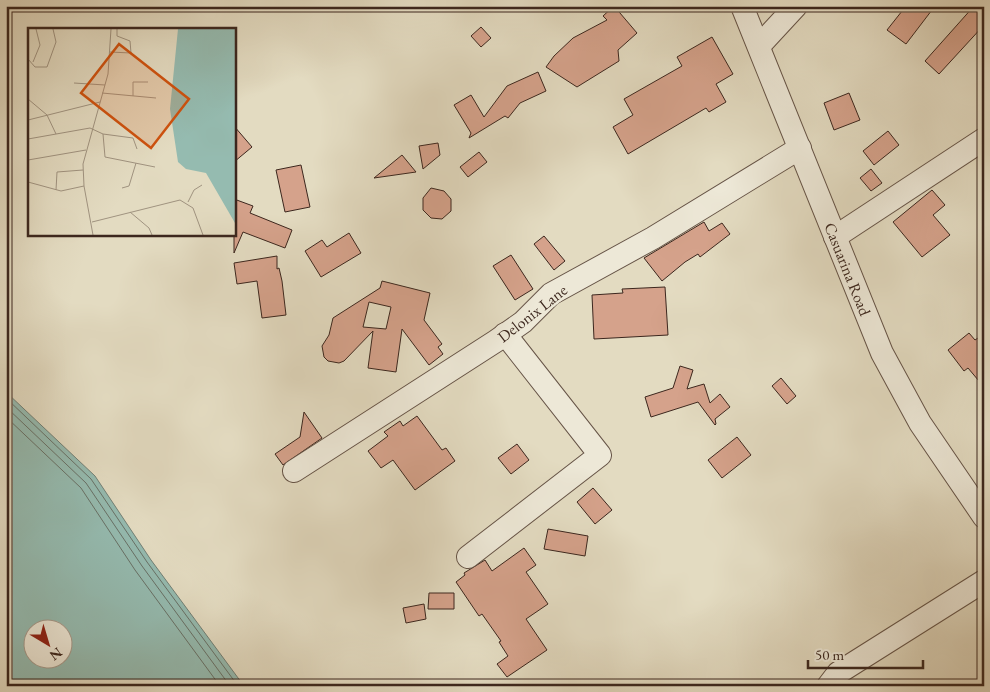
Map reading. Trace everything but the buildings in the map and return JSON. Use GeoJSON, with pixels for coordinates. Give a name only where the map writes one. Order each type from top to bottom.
{"type":"FeatureCollection","features":[{"type":"Feature","properties":{"kind":"street","name":"Casuarina Road"},"geometry":{"type":"LineString","coordinates":[[742,6],[882,353],[925,431],[984,517]]}},
{"type":"Feature","properties":{"kind":"street"},"geometry":{"type":"LineString","coordinates":[[759,46],[796,6]]}},
{"type":"Feature","properties":{"kind":"street"},"geometry":{"type":"LineString","coordinates":[[835,237],[984,139]]}},
{"type":"Feature","properties":{"kind":"street","name":"Delonix Lane"},"geometry":{"type":"LineString","coordinates":[[294,471],[506,334],[522,322],[551,294],[653,238],[800,148]]}},
{"type":"Feature","properties":{"kind":"street"},"geometry":{"type":"LineString","coordinates":[[468,557],[600,455],[506,334]]}},
{"type":"Feature","properties":{"kind":"street"},"geometry":{"type":"LineString","coordinates":[[828,686],[838,673],[984,581]]}},
{"type":"Feature","properties":{"kind":"water"},"geometry":{"type":"Polygon","coordinates":[[[6,392],[95,476],[151,560],[244,686],[6,686],[6,392]]]}}]}
